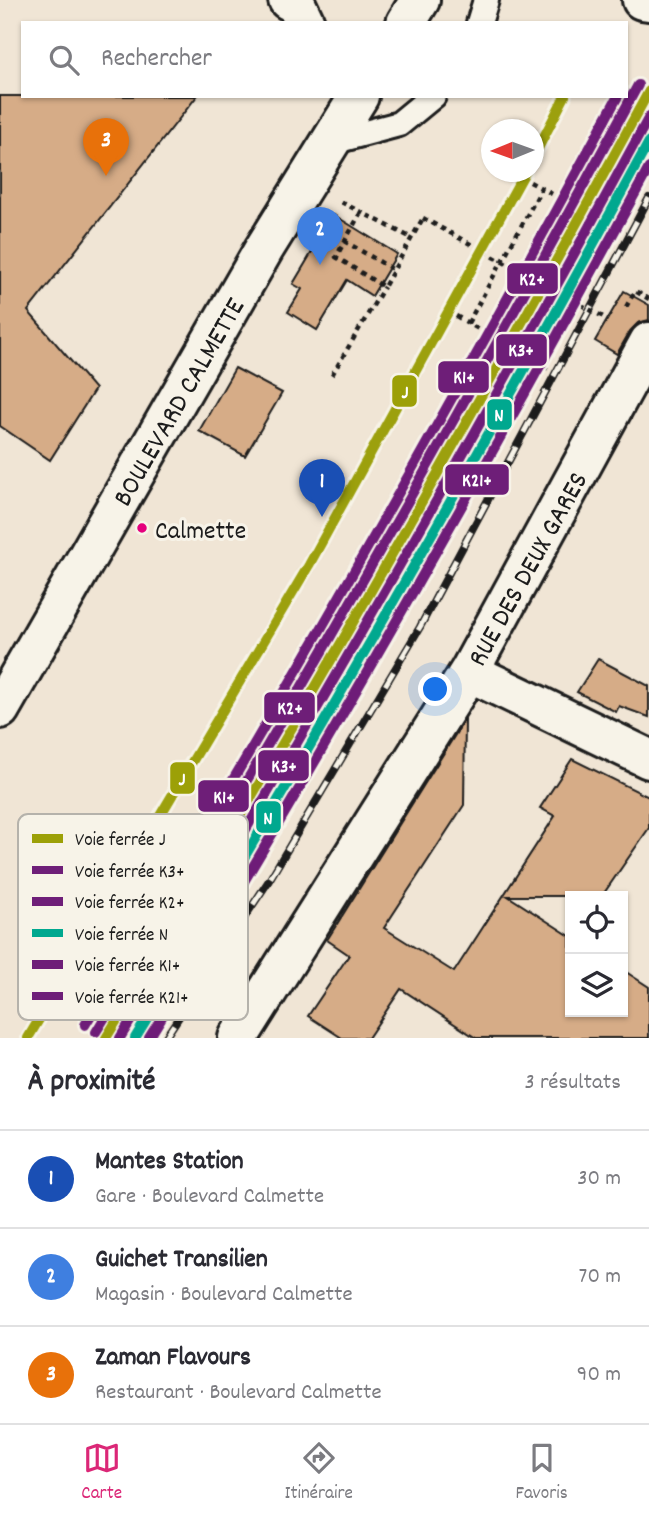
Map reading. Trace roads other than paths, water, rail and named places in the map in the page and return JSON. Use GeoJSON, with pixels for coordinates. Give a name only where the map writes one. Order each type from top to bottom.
{"type":"FeatureCollection","features":[{"type":"Feature","properties":{"kind":"street"},"geometry":{"type":"LineString","coordinates":[[288,0],[296,4],[304,21]]}},
{"type":"Feature","properties":{"kind":"street"},"geometry":{"type":"LineString","coordinates":[[407,21],[420,0]]}},
{"type":"Feature","properties":{"kind":"street"},"geometry":{"type":"LineString","coordinates":[[642,0],[649,1]]}},
{"type":"Feature","properties":{"kind":"street"},"geometry":{"type":"LineString","coordinates":[[327,98],[328,143]]}},
{"type":"Feature","properties":{"kind":"street","name":"BOULEVARD CALMETTE"},"geometry":{"type":"LineString","coordinates":[[0,709],[264,249],[358,98]]}},
{"type":"Feature","properties":{"kind":"street","name":"RUE DES DEUX GARES"},"geometry":{"type":"LineString","coordinates":[[238,1038],[469,672],[649,342]]}},
{"type":"Feature","properties":{"kind":"street"},"geometry":{"type":"LineString","coordinates":[[469,672],[649,759]]}},
{"type":"Feature","properties":{"kind":"lane"},"geometry":{"type":"LineString","coordinates":[[480,21],[486,0]]}},
{"type":"Feature","properties":{"kind":"lane"},"geometry":{"type":"LineString","coordinates":[[328,143],[399,124],[431,98]]}},
{"type":"Feature","properties":{"kind":"railway"},"geometry":{"type":"LineString","coordinates":[[248,912],[420,627],[649,198]]}},
{"type":"Feature","properties":{"kind":"railway"},"geometry":{"type":"LineString","coordinates":[[165,1038],[177,1020]]}},
{"type":"Feature","properties":{"kind":"rail line","name":"K2+"},"geometry":{"type":"LineString","coordinates":[[227,814],[373,562],[638,85]]}},
{"type":"Feature","properties":{"kind":"rail line","name":"J"},"geometry":{"type":"LineString","coordinates":[[241,814],[384,568],[649,91]]}},
{"type":"Feature","properties":{"kind":"rail line","name":"J"},"geometry":{"type":"LineString","coordinates":[[544,137],[564,98]]}},
{"type":"Feature","properties":{"kind":"rail line","name":"K1+"},"geometry":{"type":"LineString","coordinates":[[213,814],[358,564],[617,98]]}},
{"type":"Feature","properties":{"kind":"rail line","name":"K3+"},"geometry":{"type":"LineString","coordinates":[[248,825],[391,581],[649,117]]}},
{"type":"Feature","properties":{"kind":"rail line","name":"N"},"geometry":{"type":"LineString","coordinates":[[248,851],[398,594],[649,142]]}},
{"type":"Feature","properties":{"kind":"rail line","name":"K21+"},"geometry":{"type":"LineString","coordinates":[[248,875],[405,606],[649,168]]}},
{"type":"Feature","properties":{"kind":"rail line","name":"J"},"geometry":{"type":"LineString","coordinates":[[161,814],[309,565],[520,182]]}},
{"type":"Feature","properties":{"kind":"rail line","name":"J"},"geometry":{"type":"LineString","coordinates":[[28,1038],[39,1020]]}},
{"type":"Feature","properties":{"kind":"rail line","name":"K1+"},"geometry":{"type":"LineString","coordinates":[[85,1025],[88,1020]]}},
{"type":"Feature","properties":{"kind":"rail line","name":"K2+"},"geometry":{"type":"LineString","coordinates":[[96,1032],[103,1020]]}},
{"type":"Feature","properties":{"kind":"rail line","name":"J"},"geometry":{"type":"LineString","coordinates":[[106,1038],[117,1020]]}},
{"type":"Feature","properties":{"kind":"rail line","name":"K3+"},"geometry":{"type":"LineString","coordinates":[[120,1038],[131,1020]]}},
{"type":"Feature","properties":{"kind":"rail line","name":"N"},"geometry":{"type":"LineString","coordinates":[[135,1038],[146,1020]]}},
{"type":"Feature","properties":{"kind":"rail line","name":"K21+"},"geometry":{"type":"LineString","coordinates":[[149,1038],[160,1020]]}},
{"type":"Feature","properties":{"kind":"place","name":"Zaman Flavours"},"geometry":{"type":"Point","coordinates":[106,176]}},
{"type":"Feature","properties":{"kind":"place","name":"Guichet Transilien"},"geometry":{"type":"Point","coordinates":[320,265]}},
{"type":"Feature","properties":{"kind":"place","name":"Mantes Station"},"geometry":{"type":"Point","coordinates":[322,517]}},
{"type":"Feature","properties":{"kind":"place","name":"Calmette"},"geometry":{"type":"Point","coordinates":[142,528]}}]}
